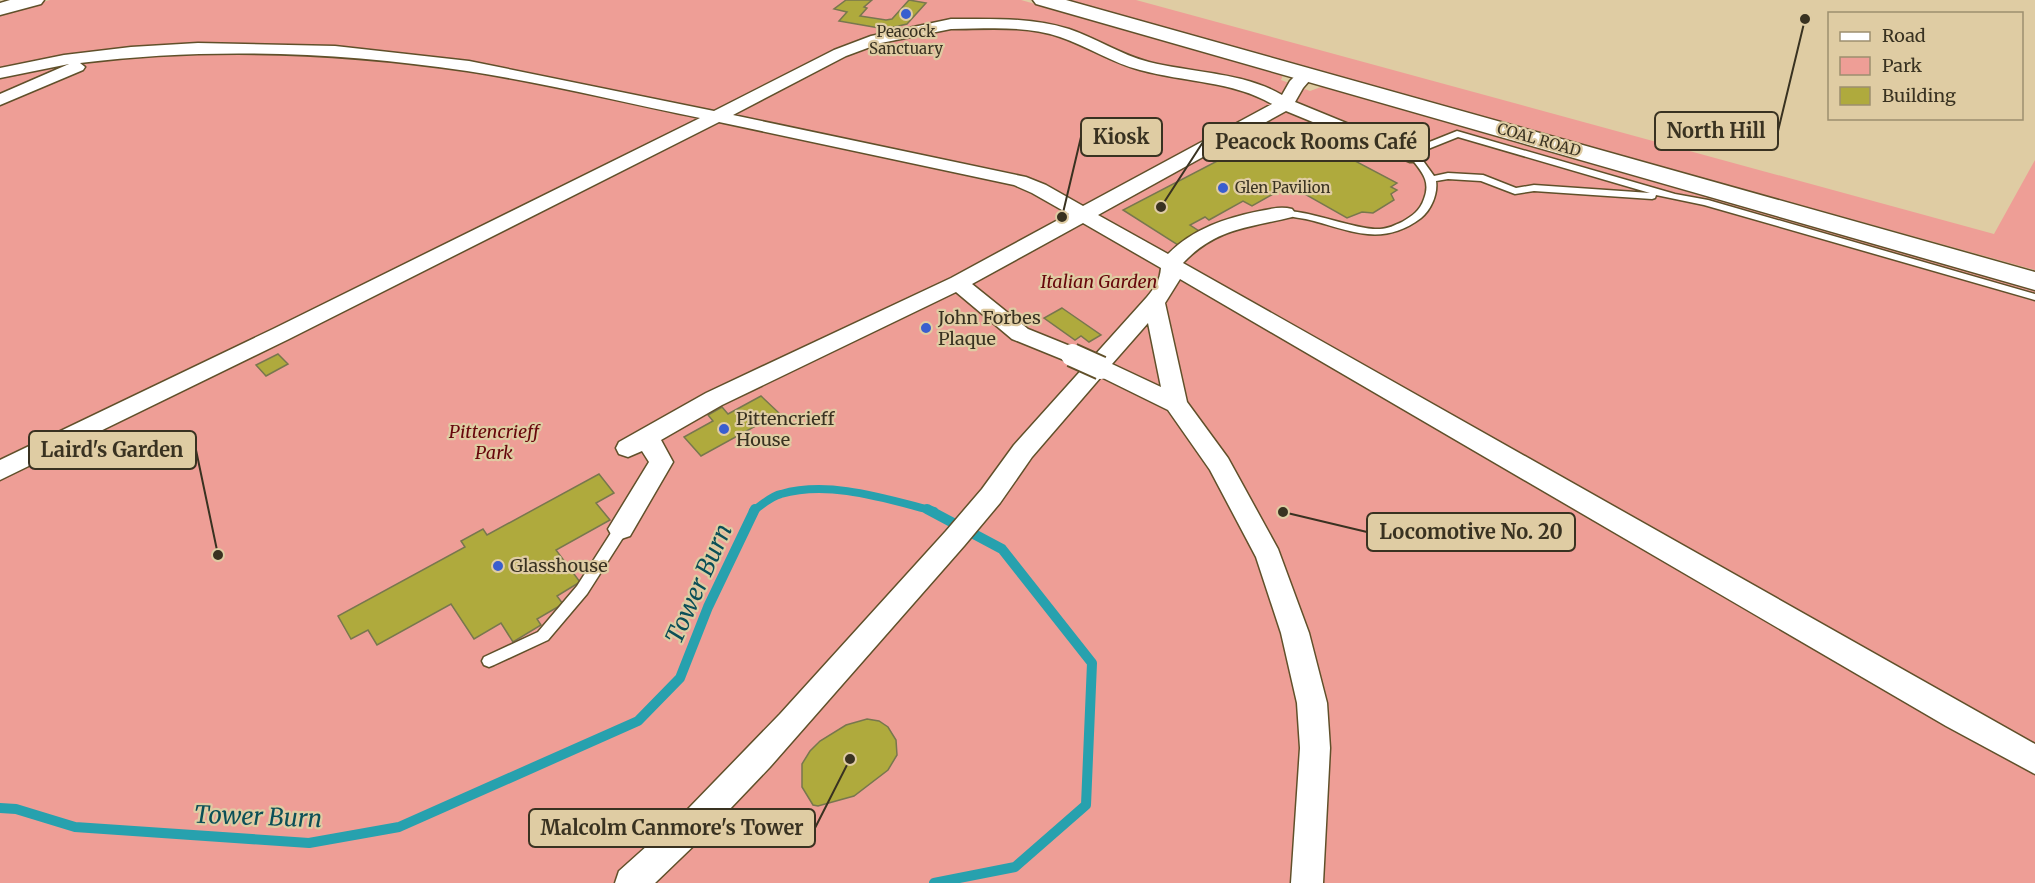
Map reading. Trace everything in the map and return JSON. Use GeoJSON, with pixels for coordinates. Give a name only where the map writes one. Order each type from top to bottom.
{"type":"FeatureCollection","features":[{"type":"Feature","properties":{"kind":"street"},"geometry":{"type":"LineString","coordinates":[[0,9],[34,0]]}},
{"type":"Feature","properties":{"kind":"street","name":"COAL ROAD"},"geometry":{"type":"LineString","coordinates":[[1043,0],[2035,281]]}},
{"type":"Feature","properties":{"kind":"street"},"geometry":{"type":"LineString","coordinates":[[0,471],[718,116],[840,52],[877,39],[951,24],[1022,24],[1064,33],[1092,47],[1143,66],[1240,85],[1266,93],[1285,104],[1416,158]]}},
{"type":"Feature","properties":{"kind":"street"},"geometry":{"type":"LineString","coordinates":[[0,74],[37,64],[110,54],[198,49],[288,49],[383,53],[463,63],[1019,181],[1039,189],[1956,717],[2035,760]]}},
{"type":"Feature","properties":{"kind":"street"},"geometry":{"type":"LineString","coordinates":[[0,99],[110,54]]}},
{"type":"Feature","properties":{"kind":"street"},"geometry":{"type":"LineString","coordinates":[[621,529],[662,462],[637,443],[714,399],[870,327],[958,282],[1285,104],[1296,85],[1307,74]]}},
{"type":"Feature","properties":{"kind":"street"},"geometry":{"type":"LineString","coordinates":[[631,883],[681,839],[812,699],[914,584],[1006,477],[1023,450],[1154,302],[1170,281],[1170,266],[1176,257],[1201,237],[1238,221],[1285,213]]}},
{"type":"Feature","properties":{"kind":"street"},"geometry":{"type":"LineString","coordinates":[[958,282],[1020,334],[1101,368],[1176,404]]}},
{"type":"Feature","properties":{"kind":"street"},"geometry":{"type":"LineString","coordinates":[[1154,302],[1176,404],[1219,464],[1269,556],[1295,633],[1312,704],[1315,748],[1307,883]]}},
{"type":"Feature","properties":{"kind":"lane"},"geometry":{"type":"LineString","coordinates":[[1285,213],[1304,214],[1370,234],[1399,229],[1424,211],[1434,190],[1433,179],[1416,158],[1425,147],[1457,134],[1674,197]]}},
{"type":"Feature","properties":{"kind":"lane"},"geometry":{"type":"LineString","coordinates":[[1433,179],[1449,176],[1483,178],[1515,191],[1570,190],[1674,197],[1705,202],[2035,297]]}},
{"type":"Feature","properties":{"kind":"lane"},"geometry":{"type":"LineString","coordinates":[[489,661],[543,636],[582,590],[621,529]]}},
{"type":"Feature","properties":{"kind":"green space","name":"Pittencrieff Park"},"geometry":{"type":"Polygon","coordinates":[[[50,0],[1021,0],[1276,72],[1283,75],[1281,80],[1310,91],[1321,87],[1331,87],[2035,291],[2035,883],[0,883],[0,14],[50,0]]]}},
{"type":"Feature","properties":{"kind":"green space"},"geometry":{"type":"Polygon","coordinates":[[[1061,0],[1136,0],[1994,234],[2035,160],[2035,270],[1061,0]]]}},
{"type":"Feature","properties":{"kind":"building","name":"Peacock Sanctuary"},"geometry":{"type":"Polygon","coordinates":[[[846,0],[872,0],[864,7],[867,8],[860,16],[886,20],[892,19],[909,0],[926,3],[907,24],[885,29],[839,21],[847,12],[834,9],[846,0]]]}},
{"type":"Feature","properties":{"kind":"building","name":"Glen Pavilion"},"geometry":{"type":"Polygon","coordinates":[[[1268,132],[1277,137],[1284,132],[1315,151],[1325,145],[1397,183],[1391,187],[1397,190],[1391,194],[1394,200],[1373,213],[1362,212],[1347,218],[1289,185],[1252,206],[1243,201],[1209,220],[1205,217],[1190,225],[1199,231],[1192,235],[1197,238],[1181,247],[1123,210],[1250,144],[1248,143],[1268,132]]]}},
{"type":"Feature","properties":{"kind":"building"},"geometry":{"type":"Polygon","coordinates":[[[1062,308],[1101,335],[1089,342],[1081,336],[1075,340],[1044,318],[1062,308]]]}},
{"type":"Feature","properties":{"kind":"building"},"geometry":{"type":"Polygon","coordinates":[[[278,354],[288,364],[266,376],[256,365],[278,354]]]}},
{"type":"Feature","properties":{"kind":"building","name":"Pittencrieff House"},"geometry":{"type":"Polygon","coordinates":[[[761,396],[779,413],[701,456],[684,437],[713,421],[708,415],[722,407],[728,414],[761,396]]]}},
{"type":"Feature","properties":{"kind":"building","name":"Glasshouse"},"geometry":{"type":"Polygon","coordinates":[[[599,474],[614,493],[596,503],[610,520],[556,550],[580,582],[557,596],[563,604],[537,619],[541,625],[513,642],[501,623],[474,639],[451,604],[377,645],[368,630],[351,639],[338,616],[465,547],[461,541],[483,529],[487,535],[599,474]]]}},
{"type":"Feature","properties":{"kind":"building"},"geometry":{"type":"Polygon","coordinates":[[[867,719],[879,721],[888,727],[896,740],[897,755],[888,770],[854,796],[818,806],[813,805],[802,787],[802,764],[810,751],[820,741],[846,725],[867,719]]]}},
{"type":"Feature","properties":{"kind":"waterway","name":"Tower Burn"},"geometry":{"type":"LineString","coordinates":[[755,510],[777,495],[819,489],[858,493],[928,510]]}},
{"type":"Feature","properties":{"kind":"waterway","name":"Tower Burn"},"geometry":{"type":"LineString","coordinates":[[0,808],[16,809],[75,827],[309,843],[399,827],[638,721],[680,678],[708,607],[755,510]]}},
{"type":"Feature","properties":{"kind":"waterway","name":"Tower Burn"},"geometry":{"type":"LineString","coordinates":[[928,510],[934,511]]}},
{"type":"Feature","properties":{"kind":"waterway","name":"Tower Burn"},"geometry":{"type":"LineString","coordinates":[[928,510],[1002,549],[1092,663],[1086,805],[1015,867],[934,883]]}},
{"type":"Feature","properties":{"kind":"place","name":"Peacock Sanctuary"},"geometry":{"type":"Point","coordinates":[906,14]}},
{"type":"Feature","properties":{"kind":"place","name":"North Hill"},"geometry":{"type":"Point","coordinates":[1805,19]}},
{"type":"Feature","properties":{"kind":"place","name":"Glen Pavilion"},"geometry":{"type":"Point","coordinates":[1223,188]}},
{"type":"Feature","properties":{"kind":"place","name":"Peacock Rooms Café"},"geometry":{"type":"Point","coordinates":[1161,207]}},
{"type":"Feature","properties":{"kind":"place","name":"Kiosk"},"geometry":{"type":"Point","coordinates":[1062,217]}},
{"type":"Feature","properties":{"kind":"place","name":"John Forbes Plaque"},"geometry":{"type":"Point","coordinates":[926,328]}},
{"type":"Feature","properties":{"kind":"place","name":"Pittencrieff House"},"geometry":{"type":"Point","coordinates":[724,429]}},
{"type":"Feature","properties":{"kind":"place","name":"Locomotive No. 20"},"geometry":{"type":"Point","coordinates":[1283,512]}},
{"type":"Feature","properties":{"kind":"place","name":"Laird's Garden"},"geometry":{"type":"Point","coordinates":[218,555]}},
{"type":"Feature","properties":{"kind":"place","name":"Glasshouse"},"geometry":{"type":"Point","coordinates":[498,566]}},
{"type":"Feature","properties":{"kind":"place","name":"Malcolm Canmore's Tower"},"geometry":{"type":"Point","coordinates":[850,759]}},
{"type":"Feature","properties":{"kind":"park label","name":"Italian Garden"},"geometry":{"type":"Point","coordinates":[1099,282]}}]}
